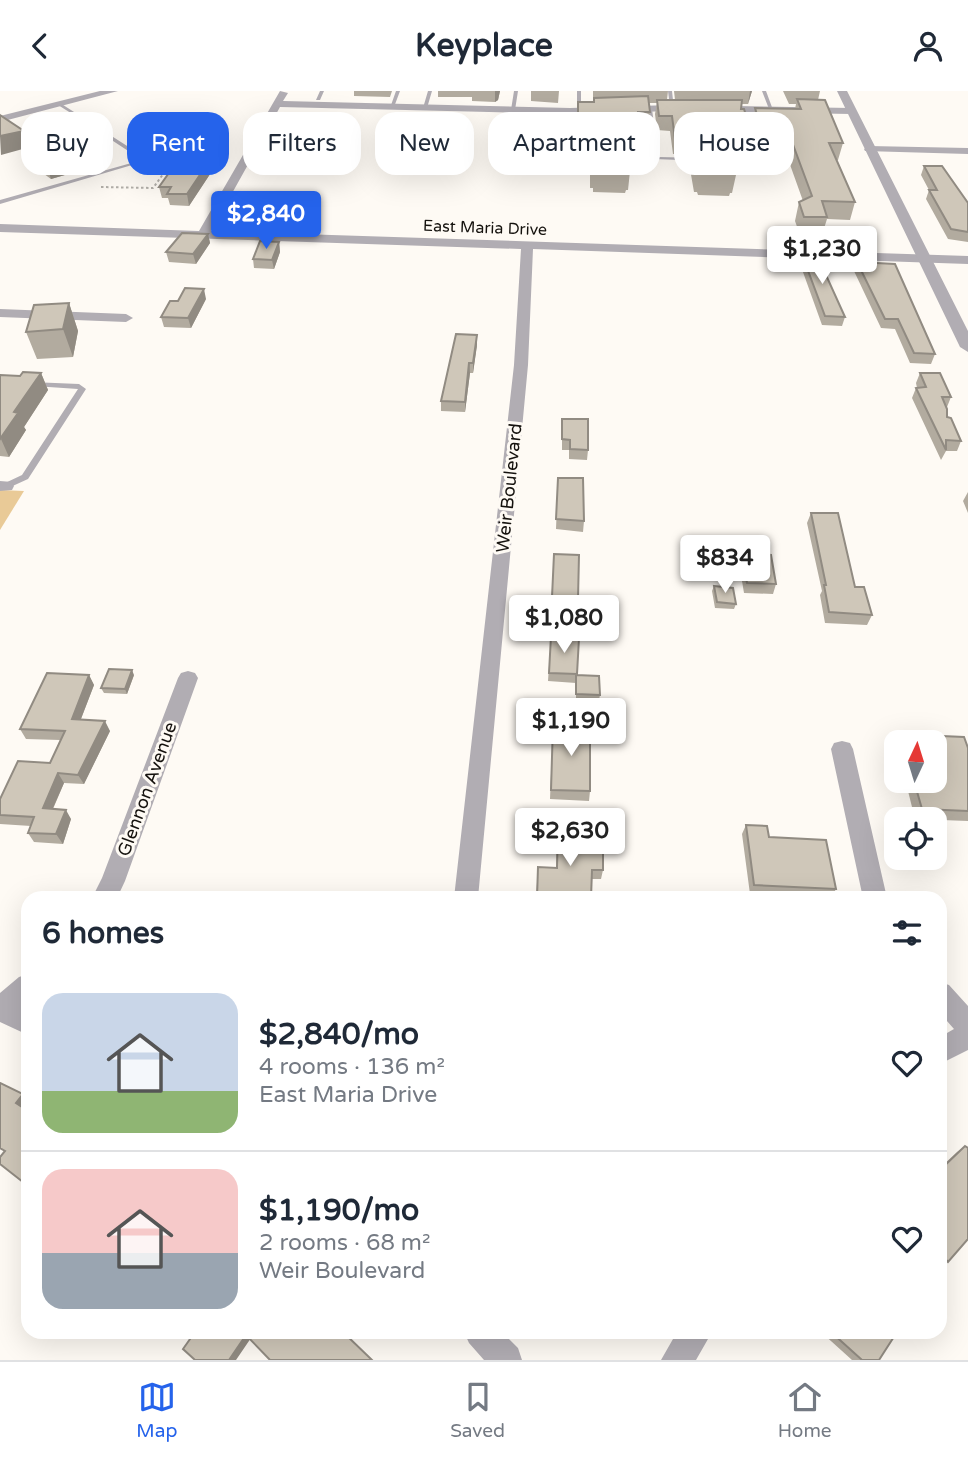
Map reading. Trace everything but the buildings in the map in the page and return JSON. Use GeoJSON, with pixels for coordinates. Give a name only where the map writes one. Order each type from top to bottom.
{"type":"FeatureCollection","features":[{"type":"Feature","properties":{"kind":"street"},"geometry":{"type":"LineString","coordinates":[[0,119],[113,91]]}},
{"type":"Feature","properties":{"kind":"street"},"geometry":{"type":"LineString","coordinates":[[202,235],[284,91]]}},
{"type":"Feature","properties":{"kind":"street"},"geometry":{"type":"LineString","coordinates":[[842,91],[968,347]]}},
{"type":"Feature","properties":{"kind":"street"},"geometry":{"type":"LineString","coordinates":[[277,104],[579,111],[672,108],[852,111]]}},
{"type":"Feature","properties":{"kind":"street"},"geometry":{"type":"LineString","coordinates":[[869,149],[968,151]]}},
{"type":"Feature","properties":{"kind":"street","name":"East Maria Drive"},"geometry":{"type":"LineString","coordinates":[[0,228],[968,260]]}},
{"type":"Feature","properties":{"kind":"street","name":"Weir Boulevard"},"geometry":{"type":"LineString","coordinates":[[467,891],[522,365],[527,246]]}},
{"type":"Feature","properties":{"kind":"street"},"geometry":{"type":"LineString","coordinates":[[0,313],[125,318]]}},
{"type":"Feature","properties":{"kind":"street","name":"Glennon Avenue"},"geometry":{"type":"LineString","coordinates":[[107,891],[118,869],[188,678]]}},
{"type":"Feature","properties":{"kind":"street"},"geometry":{"type":"LineString","coordinates":[[842,749],[873,891]]}},
{"type":"Feature","properties":{"kind":"street"},"geometry":{"type":"LineString","coordinates":[[21,992],[1,1009],[21,1019]]}},
{"type":"Feature","properties":{"kind":"street"},"geometry":{"type":"LineString","coordinates":[[947,1002],[968,1025]]}},
{"type":"Feature","properties":{"kind":"street"},"geometry":{"type":"LineString","coordinates":[[947,1047],[968,1036]]}},
{"type":"Feature","properties":{"kind":"street"},"geometry":{"type":"LineString","coordinates":[[486,1339],[506,1360]]}},
{"type":"Feature","properties":{"kind":"street"},"geometry":{"type":"LineString","coordinates":[[677,1360],[691,1339]]}},
{"type":"Feature","properties":{"kind":"lane"},"geometry":{"type":"LineString","coordinates":[[318,99],[322,91]]}},
{"type":"Feature","properties":{"kind":"lane"},"geometry":{"type":"LineString","coordinates":[[392,107],[398,91]]}},
{"type":"Feature","properties":{"kind":"lane"},"geometry":{"type":"LineString","coordinates":[[425,108],[430,91]]}},
{"type":"Feature","properties":{"kind":"lane"},"geometry":{"type":"LineString","coordinates":[[513,110],[516,91]]}},
{"type":"Feature","properties":{"kind":"lane"},"geometry":{"type":"LineString","coordinates":[[579,91],[579,111]]}},
{"type":"Feature","properties":{"kind":"lane"},"geometry":{"type":"LineString","coordinates":[[670,91],[672,108]]}},
{"type":"Feature","properties":{"kind":"lane"},"geometry":{"type":"LineString","coordinates":[[764,91],[771,109]]}},
{"type":"Feature","properties":{"kind":"lane"},"geometry":{"type":"LineString","coordinates":[[60,104],[73,112]]}},
{"type":"Feature","properties":{"kind":"lane"},"geometry":{"type":"LineString","coordinates":[[650,109],[656,158],[674,159]]}},
{"type":"Feature","properties":{"kind":"lane"},"geometry":{"type":"LineString","coordinates":[[113,138],[146,160],[113,169]]}},
{"type":"Feature","properties":{"kind":"lane"},"geometry":{"type":"LineString","coordinates":[[0,202],[94,175]]}},
{"type":"Feature","properties":{"kind":"lane"},"geometry":{"type":"LineString","coordinates":[[3,486],[25,477],[82,389],[79,386],[19,383]]}},
{"type":"Feature","properties":{"kind":"shaded area"},"geometry":{"type":"Polygon","coordinates":[[[0,490],[24,491],[0,530],[0,490]]]}}]}
